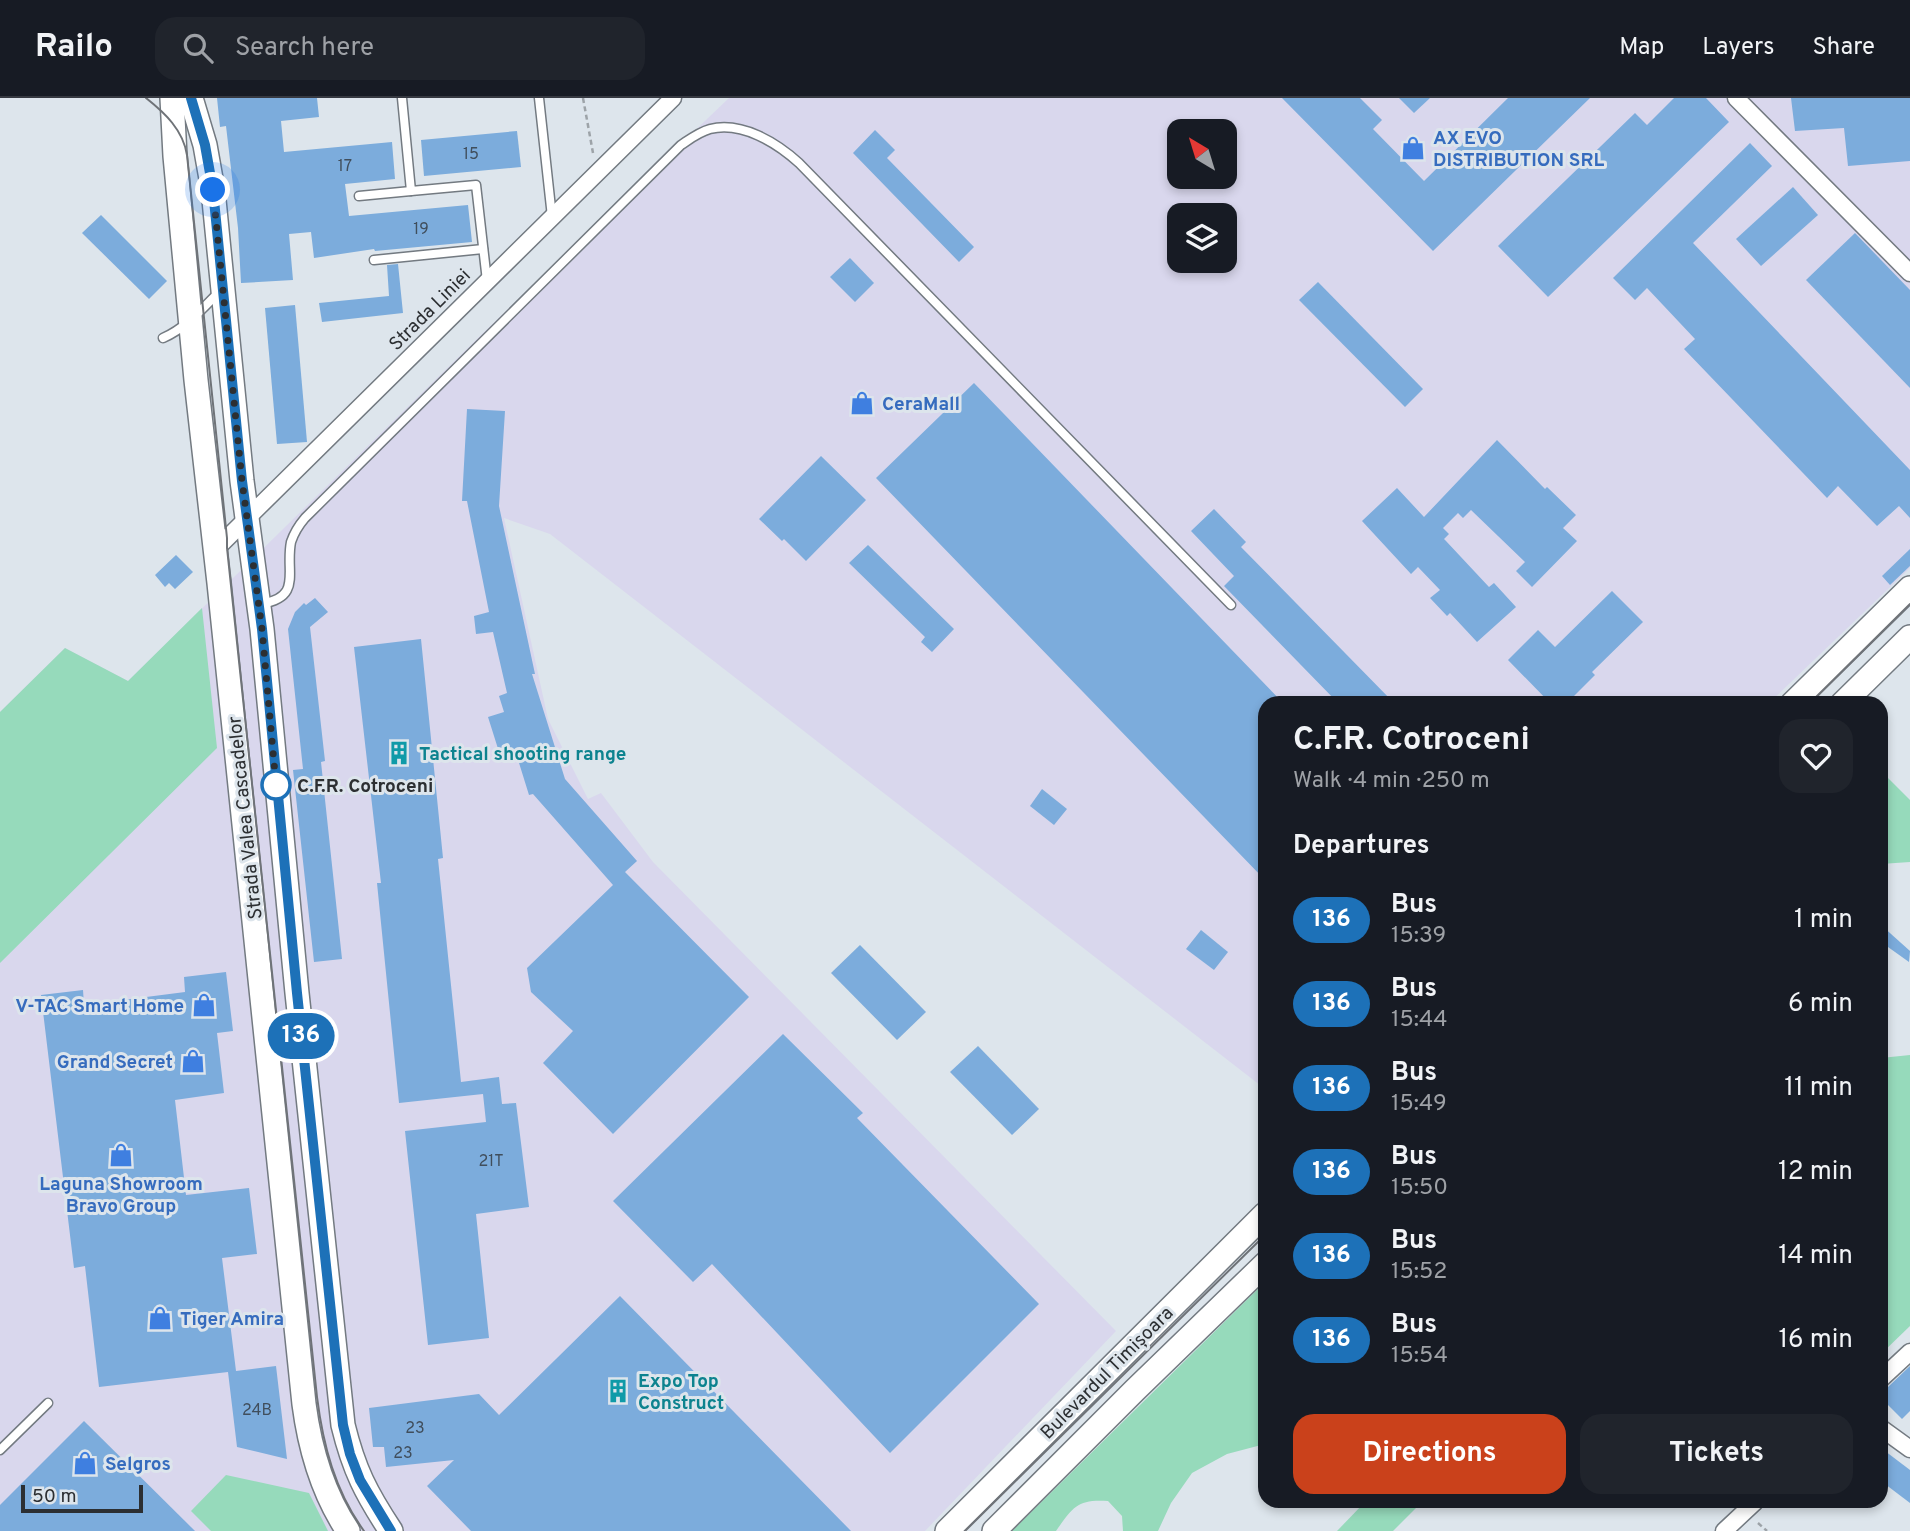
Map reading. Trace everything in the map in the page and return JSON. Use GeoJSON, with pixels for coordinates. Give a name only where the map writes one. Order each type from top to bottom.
{"type":"FeatureCollection","features":[{"type":"Feature","properties":{"kind":"main road","name":"Strada Valea Cascadelor"},"geometry":{"type":"LineString","coordinates":[[172,98],[195,380],[304,1404],[318,1472],[348,1531]]}},
{"type":"Feature","properties":{"kind":"main road","name":"Strada Valea Cascadelor"},"geometry":{"type":"LineString","coordinates":[[191,98],[209,162],[343,1425],[360,1480],[391,1531]]}},
{"type":"Feature","properties":{"kind":"main road"},"geometry":{"type":"LineString","coordinates":[[1801,696],[1906,597]]}},
{"type":"Feature","properties":{"kind":"main road"},"geometry":{"type":"LineString","coordinates":[[1850,696],[1910,637]]}},
{"type":"Feature","properties":{"kind":"main road"},"geometry":{"type":"LineString","coordinates":[[262,997],[297,993]]}},
{"type":"Feature","properties":{"kind":"main road"},"geometry":{"type":"LineString","coordinates":[[282,1185],[316,1181]]}},
{"type":"Feature","properties":{"kind":"main road","name":"Bulevardul Timișoara"},"geometry":{"type":"LineString","coordinates":[[947,1531],[1258,1220]]}},
{"type":"Feature","properties":{"kind":"main road","name":"Bulevardul Timișoara"},"geometry":{"type":"LineString","coordinates":[[994,1531],[1258,1271]]}},
{"type":"Feature","properties":{"kind":"street","name":"Strada Liniei"},"geometry":{"type":"LineString","coordinates":[[215,550],[673,98]]}},
{"type":"Feature","properties":{"kind":"street"},"geometry":{"type":"LineString","coordinates":[[1736,98],[1910,273]]}},
{"type":"Feature","properties":{"kind":"street"},"geometry":{"type":"LineString","coordinates":[[1888,1372],[1910,1352]]}},
{"type":"Feature","properties":{"kind":"street"},"geometry":{"type":"LineString","coordinates":[[1888,1432],[1909,1446]]}},
{"type":"Feature","properties":{"kind":"street"},"geometry":{"type":"LineString","coordinates":[[1724,1531],[1749,1508]]}},
{"type":"Feature","properties":{"kind":"lane"},"geometry":{"type":"LineString","coordinates":[[402,98],[411,191]]}},
{"type":"Feature","properties":{"kind":"lane"},"geometry":{"type":"LineString","coordinates":[[539,98],[552,217]]}},
{"type":"Feature","properties":{"kind":"lane"},"geometry":{"type":"LineString","coordinates":[[258,605],[279,598],[290,585],[292,539],[305,518],[681,145],[711,129],[727,128],[744,131],[772,143],[799,163],[1231,605]]}},
{"type":"Feature","properties":{"kind":"lane"},"geometry":{"type":"LineString","coordinates":[[359,195],[477,185],[487,281]]}},
{"type":"Feature","properties":{"kind":"lane"},"geometry":{"type":"LineString","coordinates":[[374,260],[483,249]]}},
{"type":"Feature","properties":{"kind":"lane"},"geometry":{"type":"LineString","coordinates":[[163,338],[191,319],[223,288]]}},
{"type":"Feature","properties":{"kind":"lane"},"geometry":{"type":"LineString","coordinates":[[0,1450],[48,1403]]}},
{"type":"Feature","properties":{"kind":"path"},"geometry":{"type":"LineString","coordinates":[[583,98],[595,164]]}},
{"type":"Feature","properties":{"kind":"shaded area"},"geometry":{"type":"Polygon","coordinates":[[[729,98],[1910,98],[1910,568],[1776,696],[1258,696],[1258,1084],[550,534],[504,518],[548,719],[588,799],[601,793],[653,862],[1116,1331],[925,1531],[0,1531],[0,712],[65,648],[128,681],[483,333],[729,98]]]}},
{"type":"Feature","properties":{"kind":"green space"},"geometry":{"type":"Polygon","coordinates":[[[202,608],[217,748],[0,963],[0,712],[65,648],[128,681],[202,608]]]}},
{"type":"Feature","properties":{"kind":"green space"},"geometry":{"type":"Polygon","coordinates":[[[1888,778],[1910,800],[1910,862],[1888,864],[1888,778]]]}},
{"type":"Feature","properties":{"kind":"green space"},"geometry":{"type":"Polygon","coordinates":[[[1910,1055],[1910,1326],[1888,1347],[1888,1057],[1910,1055]]]}},
{"type":"Feature","properties":{"kind":"green space"},"geometry":{"type":"Polygon","coordinates":[[[1258,1289],[1258,1446],[1227,1454],[1192,1473],[1171,1503],[1158,1531],[1123,1531],[1122,1516],[1108,1501],[1089,1501],[1072,1510],[1056,1531],[1012,1531],[1258,1289]]]}},
{"type":"Feature","properties":{"kind":"green space"},"geometry":{"type":"Polygon","coordinates":[[[226,1475],[309,1493],[328,1531],[211,1531],[191,1511],[226,1475]]]}},
{"type":"Feature","properties":{"kind":"green space"},"geometry":{"type":"Polygon","coordinates":[[[1359,1508],[1416,1508],[1393,1531],[1337,1531],[1359,1508]]]}},
{"type":"Feature","properties":{"kind":"building"},"geometry":{"type":"Polygon","coordinates":[[[217,98],[317,98],[319,117],[281,121],[284,152],[392,142],[395,179],[345,184],[349,216],[468,205],[472,242],[374,249],[314,258],[311,232],[289,234],[293,280],[241,283],[238,228],[226,126],[220,127],[217,98]]]}},
{"type":"Feature","properties":{"kind":"building"},"geometry":{"type":"Polygon","coordinates":[[[1282,98],[1360,98],[1382,120],[1373,129],[1424,181],[1508,98],[1590,98],[1433,251],[1282,98]]]}},
{"type":"Feature","properties":{"kind":"building"},"geometry":{"type":"Polygon","coordinates":[[[1399,98],[1430,98],[1414,113],[1399,98]]]}},
{"type":"Feature","properties":{"kind":"building"},"geometry":{"type":"Polygon","coordinates":[[[1674,98],[1706,98],[1729,122],[1548,297],[1498,246],[1635,113],[1647,125],[1674,98]]]}},
{"type":"Feature","properties":{"kind":"building"},"geometry":{"type":"Polygon","coordinates":[[[1791,98],[1910,98],[1910,161],[1848,166],[1844,128],[1795,131],[1791,98]]]}},
{"type":"Feature","properties":{"kind":"building"},"geometry":{"type":"Polygon","coordinates":[[[875,130],[895,150],[887,158],[974,247],[959,262],[853,153],[875,130]]]}},
{"type":"Feature","properties":{"kind":"building"},"geometry":{"type":"Polygon","coordinates":[[[517,131],[521,167],[424,176],[421,140],[517,131]]]}},
{"type":"Feature","properties":{"kind":"building"},"geometry":{"type":"Polygon","coordinates":[[[1750,143],[1772,166],[1693,243],[1910,470],[1910,518],[1899,506],[1877,526],[1838,486],[1827,498],[1684,349],[1695,339],[1647,288],[1635,300],[1613,278],[1750,143]]]}},
{"type":"Feature","properties":{"kind":"building"},"geometry":{"type":"Polygon","coordinates":[[[1793,187],[1818,215],[1761,266],[1736,239],[1793,187]]]}},
{"type":"Feature","properties":{"kind":"building"},"geometry":{"type":"Polygon","coordinates":[[[101,215],[167,281],[149,299],[82,233],[101,215]]]}},
{"type":"Feature","properties":{"kind":"building"},"geometry":{"type":"Polygon","coordinates":[[[1855,233],[1910,290],[1910,388],[1806,280],[1855,233]]]}},
{"type":"Feature","properties":{"kind":"building"},"geometry":{"type":"Polygon","coordinates":[[[850,258],[874,283],[855,302],[830,277],[850,258]]]}},
{"type":"Feature","properties":{"kind":"building"},"geometry":{"type":"Polygon","coordinates":[[[398,264],[403,313],[322,322],[319,303],[389,296],[387,265],[398,264]]]}},
{"type":"Feature","properties":{"kind":"building"},"geometry":{"type":"Polygon","coordinates":[[[1318,282],[1423,389],[1405,407],[1299,300],[1318,282]]]}},
{"type":"Feature","properties":{"kind":"building"},"geometry":{"type":"Polygon","coordinates":[[[295,305],[307,442],[277,444],[265,308],[295,305]]]}},
{"type":"Feature","properties":{"kind":"building"},"geometry":{"type":"Polygon","coordinates":[[[974,383],[1276,696],[1258,696],[1258,873],[876,478],[974,383]]]}},
{"type":"Feature","properties":{"kind":"building"},"geometry":{"type":"Polygon","coordinates":[[[467,409],[505,411],[499,506],[535,674],[532,674],[565,779],[637,861],[625,872],[749,997],[613,1134],[543,1063],[573,1031],[531,992],[527,968],[613,885],[533,794],[529,795],[515,750],[500,755],[488,717],[504,712],[499,696],[507,693],[493,632],[476,634],[474,616],[489,612],[467,501],[462,501],[467,409]]]}},
{"type":"Feature","properties":{"kind":"building"},"geometry":{"type":"Polygon","coordinates":[[[1497,440],[1545,489],[1547,487],[1576,515],[1563,528],[1577,541],[1532,587],[1516,571],[1525,562],[1471,510],[1463,518],[1458,513],[1443,528],[1449,534],[1444,539],[1489,587],[1494,583],[1516,607],[1477,642],[1450,613],[1447,616],[1430,598],[1440,590],[1418,567],[1411,574],[1362,521],[1397,488],[1424,517],[1497,440]]]}},
{"type":"Feature","properties":{"kind":"building"},"geometry":{"type":"Polygon","coordinates":[[[821,456],[866,500],[806,561],[759,519],[821,456]]]}},
{"type":"Feature","properties":{"kind":"building"},"geometry":{"type":"Polygon","coordinates":[[[1214,509],[1246,542],[1241,547],[1387,696],[1331,696],[1224,586],[1234,576],[1191,531],[1214,509]]]}},
{"type":"Feature","properties":{"kind":"building"},"geometry":{"type":"Polygon","coordinates":[[[868,545],[954,629],[932,652],[921,642],[925,637],[849,563],[868,545]]]}},
{"type":"Feature","properties":{"kind":"building"},"geometry":{"type":"Polygon","coordinates":[[[1910,549],[1910,566],[1890,585],[1882,576],[1910,549]]]}},
{"type":"Feature","properties":{"kind":"building"},"geometry":{"type":"Polygon","coordinates":[[[176,555],[193,572],[175,589],[169,583],[165,587],[155,575],[176,555]]]}},
{"type":"Feature","properties":{"kind":"building"},"geometry":{"type":"Polygon","coordinates":[[[1612,591],[1643,622],[1592,672],[1595,675],[1574,696],[1543,696],[1508,660],[1538,630],[1555,647],[1612,591]]]}},
{"type":"Feature","properties":{"kind":"building"},"geometry":{"type":"Polygon","coordinates":[[[315,598],[328,612],[310,627],[342,959],[314,962],[293,770],[303,769],[288,629],[295,612],[304,603],[306,605],[315,598]]]}},
{"type":"Feature","properties":{"kind":"building"},"geometry":{"type":"Polygon","coordinates":[[[421,639],[443,858],[438,859],[461,1082],[499,1077],[502,1104],[516,1103],[529,1207],[476,1214],[489,1338],[428,1345],[405,1131],[486,1122],[483,1094],[399,1103],[377,883],[381,883],[354,647],[421,639]]]}},
{"type":"Feature","properties":{"kind":"building"},"geometry":{"type":"Polygon","coordinates":[[[1042,789],[1067,809],[1054,825],[1030,806],[1042,789]]]}},
{"type":"Feature","properties":{"kind":"building"},"geometry":{"type":"Polygon","coordinates":[[[1201,930],[1228,952],[1214,970],[1186,949],[1201,930]]]}},
{"type":"Feature","properties":{"kind":"building"},"geometry":{"type":"Polygon","coordinates":[[[1888,931],[1910,951],[1909,962],[1888,947],[1888,931]]]}},
{"type":"Feature","properties":{"kind":"building"},"geometry":{"type":"Polygon","coordinates":[[[860,945],[926,1012],[897,1040],[831,973],[860,945]]]}},
{"type":"Feature","properties":{"kind":"building"},"geometry":{"type":"Polygon","coordinates":[[[226,972],[233,1031],[217,1033],[224,1093],[175,1100],[186,1195],[249,1188],[257,1254],[222,1258],[236,1371],[276,1366],[287,1459],[237,1447],[228,1372],[99,1387],[85,1266],[74,1268],[41,995],[83,990],[84,1005],[185,992],[184,977],[226,972]]]}},
{"type":"Feature","properties":{"kind":"building"},"geometry":{"type":"Polygon","coordinates":[[[783,1034],[863,1113],[857,1118],[1039,1304],[890,1453],[712,1264],[693,1282],[613,1201],[783,1034]]]}},
{"type":"Feature","properties":{"kind":"building"},"geometry":{"type":"Polygon","coordinates":[[[978,1046],[1039,1109],[1012,1135],[950,1072],[978,1046]]]}},
{"type":"Feature","properties":{"kind":"building","name":"Expo Top Construct"},"geometry":{"type":"Polygon","coordinates":[[[620,1296],[851,1531],[471,1531],[427,1486],[454,1460],[386,1467],[384,1447],[373,1447],[369,1408],[479,1394],[499,1415],[620,1296]]]}},
{"type":"Feature","properties":{"kind":"building"},"geometry":{"type":"Polygon","coordinates":[[[1910,1366],[1910,1411],[1902,1419],[1888,1405],[1888,1387],[1910,1366]]]}},
{"type":"Feature","properties":{"kind":"building","name":"Selgros"},"geometry":{"type":"Polygon","coordinates":[[[84,1421],[195,1531],[0,1531],[0,1505],[84,1421]]]}},
{"type":"Feature","properties":{"kind":"building"},"geometry":{"type":"Polygon","coordinates":[[[1888,1453],[1910,1470],[1910,1503],[1888,1486],[1888,1453]]]}},
{"type":"Feature","properties":{"kind":"tram line"},"geometry":{"type":"LineString","coordinates":[[146,98],[172,123],[182,138],[187,155],[317,1397],[332,1467],[345,1500],[364,1531]]}},
{"type":"Feature","properties":{"kind":"tram line"},"geometry":{"type":"LineString","coordinates":[[1817,696],[1910,604]]}},
{"type":"Feature","properties":{"kind":"tram line"},"geometry":{"type":"LineString","coordinates":[[965,1531],[1258,1242]]}},
{"type":"Feature","properties":{"kind":"bus line","name":"136"},"geometry":{"type":"LineString","coordinates":[[191,98],[205,145],[213,190],[242,481],[262,629],[343,1425],[360,1480],[391,1531]]}},
{"type":"Feature","properties":{"kind":"place","name":"AX EVO DISTRIBUTION SRL"},"geometry":{"type":"Point","coordinates":[1413,148]}},
{"type":"Feature","properties":{"kind":"place","name":"CeraMall"},"geometry":{"type":"Point","coordinates":[862,403]}},
{"type":"Feature","properties":{"kind":"place","name":"Tactical shooting range"},"geometry":{"type":"Point","coordinates":[399,753]}},
{"type":"Feature","properties":{"kind":"place","name":"C.F.R. Cotroceni"},"geometry":{"type":"Point","coordinates":[276,785]}},
{"type":"Feature","properties":{"kind":"place","name":"V-TAC Smart Home"},"geometry":{"type":"Point","coordinates":[204,1005]}},
{"type":"Feature","properties":{"kind":"place","name":"Grand Secret"},"geometry":{"type":"Point","coordinates":[193,1061]}},
{"type":"Feature","properties":{"kind":"place","name":"Laguna Showroom Bravo Group"},"geometry":{"type":"Point","coordinates":[121,1155]}},
{"type":"Feature","properties":{"kind":"place","name":"Tiger Amira"},"geometry":{"type":"Point","coordinates":[160,1318]}},
{"type":"Feature","properties":{"kind":"place","name":"Expo Top Construct"},"geometry":{"type":"Point","coordinates":[618,1391]}},
{"type":"Feature","properties":{"kind":"place","name":"Selgros"},"geometry":{"type":"Point","coordinates":[85,1463]}},
{"type":"Feature","properties":{"kind":"route"},"geometry":{"type":"LineString","coordinates":[[213,190],[242,481],[262,629],[276,785]]}}]}
